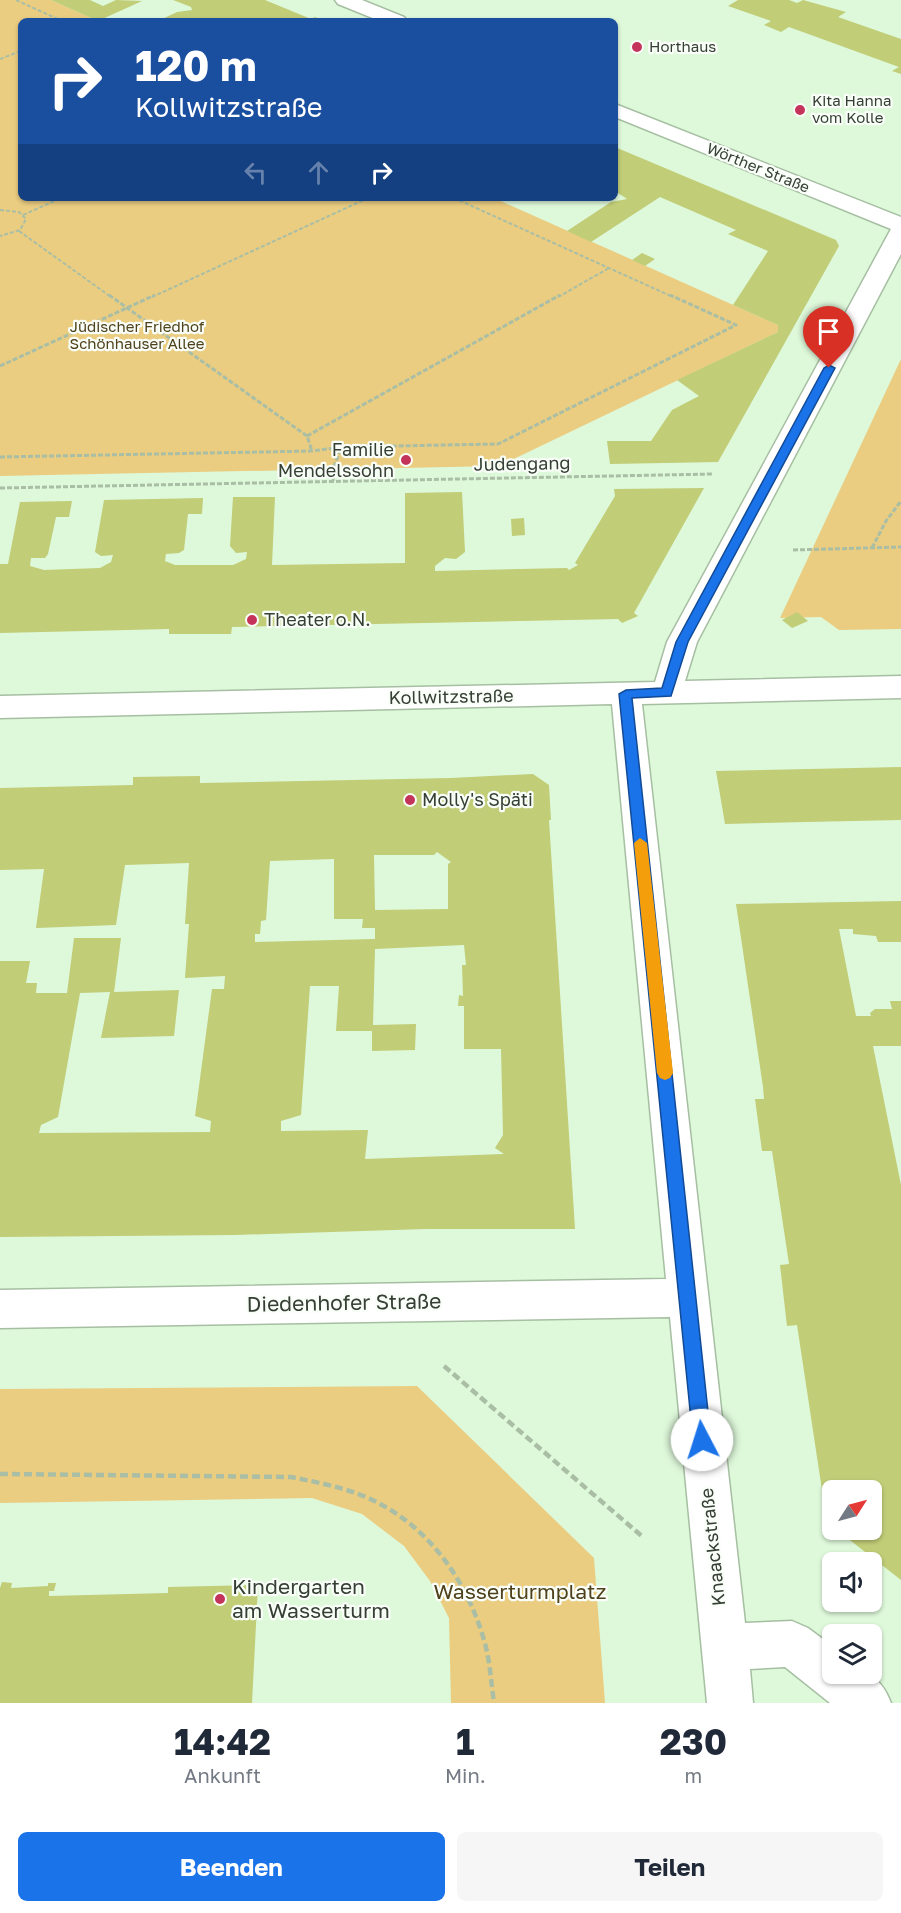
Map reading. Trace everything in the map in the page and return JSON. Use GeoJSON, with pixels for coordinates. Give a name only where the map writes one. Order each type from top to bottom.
{"type":"FeatureCollection","features":[{"type":"Feature","properties":{"kind":"street"},"geometry":{"type":"LineString","coordinates":[[345,0],[390,18]]}},
{"type":"Feature","properties":{"kind":"street","name":"Wörther Straße"},"geometry":{"type":"LineString","coordinates":[[618,111],[901,225]]}},
{"type":"Feature","properties":{"kind":"street"},"geometry":{"type":"LineString","coordinates":[[667,692],[685,636],[901,232]]}},
{"type":"Feature","properties":{"kind":"street","name":"Kollwitzstraße"},"geometry":{"type":"LineString","coordinates":[[0,707],[901,687]]}},
{"type":"Feature","properties":{"kind":"street","name":"Knaackstraße"},"geometry":{"type":"LineString","coordinates":[[626,694],[730,1703]]}},
{"type":"Feature","properties":{"kind":"street","name":"Diedenhofer Straße"},"geometry":{"type":"LineString","coordinates":[[0,1309],[688,1298]]}},
{"type":"Feature","properties":{"kind":"street"},"geometry":{"type":"LineString","coordinates":[[724,1647],[792,1644],[868,1703]]}},
{"type":"Feature","properties":{"kind":"path"},"geometry":{"type":"LineString","coordinates":[[16,0],[55,18]]}},
{"type":"Feature","properties":{"kind":"path"},"geometry":{"type":"LineString","coordinates":[[0,59],[18,52]]}},
{"type":"Feature","properties":{"kind":"path"},"geometry":{"type":"LineString","coordinates":[[0,210],[11,210],[23,214],[54,201]]}},
{"type":"Feature","properties":{"kind":"path"},"geometry":{"type":"LineString","coordinates":[[0,366],[361,201]]}},
{"type":"Feature","properties":{"kind":"path"},"geometry":{"type":"LineString","coordinates":[[0,457],[312,451],[341,447],[498,444],[736,325],[461,201]]}},
{"type":"Feature","properties":{"kind":"path"},"geometry":{"type":"LineString","coordinates":[[0,236],[19,231],[26,224],[23,214]]}},
{"type":"Feature","properties":{"kind":"path"},"geometry":{"type":"LineString","coordinates":[[19,231],[307,436],[312,451]]}},
{"type":"Feature","properties":{"kind":"path"},"geometry":{"type":"LineString","coordinates":[[307,436],[609,268]]}},
{"type":"Feature","properties":{"kind":"path"},"geometry":{"type":"LineString","coordinates":[[333,481],[333,469],[341,447]]}},
{"type":"Feature","properties":{"kind":"path","name":"Judengang"},"geometry":{"type":"LineString","coordinates":[[0,488],[712,474]]}},
{"type":"Feature","properties":{"kind":"path"},"geometry":{"type":"LineString","coordinates":[[872,548],[878,534],[901,501]]}},
{"type":"Feature","properties":{"kind":"path"},"geometry":{"type":"LineString","coordinates":[[793,550],[901,547]]}},
{"type":"Feature","properties":{"kind":"path"},"geometry":{"type":"LineString","coordinates":[[444,1366],[644,1538]]}},
{"type":"Feature","properties":{"kind":"path"},"geometry":{"type":"LineString","coordinates":[[0,1474],[291,1478],[329,1485],[366,1497],[398,1514],[426,1536],[452,1567],[471,1601],[484,1641],[494,1703]]}},
{"type":"Feature","properties":{"kind":"green space","name":"Jüdischer Friedhof Schönhauser Allee"},"geometry":{"type":"Polygon","coordinates":[[[0,0],[51,0],[91,18],[18,18],[18,201],[501,201],[778,325],[778,332],[499,466],[0,476],[0,0]]]}},
{"type":"Feature","properties":{"kind":"green space"},"geometry":{"type":"Polygon","coordinates":[[[901,359],[901,629],[839,630],[821,617],[780,618],[901,359]]]}},
{"type":"Feature","properties":{"kind":"green space","name":"Wasserturmplatz"},"geometry":{"type":"Polygon","coordinates":[[[417,1386],[594,1558],[605,1703],[451,1703],[449,1618],[430,1581],[404,1546],[362,1514],[312,1498],[0,1503],[0,1389],[417,1386]]]}},
{"type":"Feature","properties":{"kind":"building"},"geometry":{"type":"Polygon","coordinates":[[[51,0],[90,0],[103,6],[116,0],[142,1],[105,18],[91,18],[51,0]]]}},
{"type":"Feature","properties":{"kind":"building"},"geometry":{"type":"Polygon","coordinates":[[[173,0],[265,0],[309,18],[164,18],[177,12],[192,10],[191,7],[173,0]]]}},
{"type":"Feature","properties":{"kind":"building"},"geometry":{"type":"Polygon","coordinates":[[[738,0],[789,0],[797,3],[803,0],[846,12],[838,17],[901,39],[901,74],[892,71],[899,67],[789,27],[781,32],[764,25],[771,21],[728,6],[738,0]]]}},
{"type":"Feature","properties":{"kind":"building"},"geometry":{"type":"Polygon","coordinates":[[[618,148],[836,240],[839,246],[718,462],[610,464],[607,441],[651,441],[672,410],[699,396],[677,380],[778,332],[778,325],[733,305],[768,251],[728,234],[736,230],[660,197],[591,242],[567,231],[611,202],[627,199],[618,193],[618,148]]]}},
{"type":"Feature","properties":{"kind":"building"},"geometry":{"type":"Polygon","coordinates":[[[642,253],[655,259],[645,266],[632,260],[642,253]]]}},
{"type":"Feature","properties":{"kind":"building"},"geometry":{"type":"Polygon","coordinates":[[[704,488],[634,613],[638,616],[622,623],[618,619],[232,627],[231,634],[169,634],[169,629],[0,633],[0,564],[8,564],[20,502],[72,501],[69,517],[56,517],[48,554],[45,558],[31,558],[30,566],[44,570],[100,568],[111,562],[113,555],[101,556],[95,552],[104,500],[203,498],[202,514],[188,514],[184,550],[179,553],[166,554],[165,561],[175,565],[233,565],[246,559],[247,552],[236,553],[230,546],[233,497],[275,497],[272,565],[405,563],[405,493],[462,492],[465,552],[456,559],[445,558],[435,566],[435,571],[567,568],[569,570],[578,565],[575,563],[615,496],[614,489],[704,488]]]}},
{"type":"Feature","properties":{"kind":"building"},"geometry":{"type":"Polygon","coordinates":[[[524,518],[525,535],[512,536],[511,519],[524,518]]]}},
{"type":"Feature","properties":{"kind":"building"},"geometry":{"type":"Polygon","coordinates":[[[797,612],[808,621],[792,628],[782,620],[797,612]]]}},
{"type":"Feature","properties":{"kind":"building"},"geometry":{"type":"Polygon","coordinates":[[[901,767],[901,820],[725,824],[716,771],[901,767]]]}},
{"type":"Feature","properties":{"kind":"building"},"geometry":{"type":"Polygon","coordinates":[[[533,774],[549,785],[551,820],[549,820],[575,1229],[425,1229],[235,1235],[0,1237],[0,961],[30,961],[26,983],[37,983],[36,993],[67,993],[74,938],[121,938],[114,992],[179,990],[174,1036],[101,1038],[110,992],[80,993],[58,1117],[41,1125],[39,1133],[210,1132],[211,1121],[195,1116],[212,989],[224,989],[225,976],[185,978],[189,924],[185,924],[189,863],[125,865],[116,925],[36,928],[44,869],[0,870],[0,788],[133,785],[133,777],[200,776],[200,783],[533,774]],[[437,852],[434,855],[374,855],[375,910],[448,909],[448,864],[451,862],[437,852]],[[334,859],[270,861],[266,920],[261,921],[260,934],[255,934],[255,942],[375,939],[375,928],[362,928],[363,919],[334,919],[334,859]],[[464,945],[375,949],[373,1025],[416,1024],[415,1050],[372,1051],[372,1031],[336,1031],[339,986],[310,986],[301,1115],[281,1121],[281,1131],[368,1130],[365,1159],[504,1154],[495,1148],[503,1135],[501,1049],[464,1049],[464,1006],[458,1006],[459,995],[463,996],[462,965],[466,965],[464,945]]]}},
{"type":"Feature","properties":{"kind":"building"},"geometry":{"type":"Polygon","coordinates":[[[901,901],[901,942],[878,942],[876,936],[853,934],[853,929],[839,929],[856,1016],[871,1016],[870,1013],[875,1009],[892,1009],[890,1001],[901,1001],[901,1046],[873,1046],[901,1185],[901,1580],[882,1565],[882,1552],[865,1552],[850,1540],[882,1540],[882,1480],[822,1480],[822,1490],[797,1325],[787,1326],[780,1265],[789,1264],[772,1151],[762,1151],[755,1099],[764,1099],[763,1087],[736,904],[901,901]]]}},
{"type":"Feature","properties":{"kind":"building"},"geometry":{"type":"Polygon","coordinates":[[[2,1582],[12,1583],[11,1588],[48,1586],[48,1583],[56,1583],[54,1591],[49,1591],[49,1596],[168,1593],[168,1587],[258,1585],[252,1703],[0,1703],[0,1588],[2,1582]]]}},
{"type":"Feature","properties":{"kind":"slow traffic"},"geometry":{"type":"LineString","coordinates":[[640,843],[665,1073]]}},
{"type":"Feature","properties":{"kind":"place","name":"Horthaus"},"geometry":{"type":"Point","coordinates":[637,47]}},
{"type":"Feature","properties":{"kind":"place","name":"Kita Hanna vom Kolle"},"geometry":{"type":"Point","coordinates":[800,110]}},
{"type":"Feature","properties":{"kind":"place","name":"Familie Mendelssohn"},"geometry":{"type":"Point","coordinates":[406,460]}},
{"type":"Feature","properties":{"kind":"place","name":"Theater o.N."},"geometry":{"type":"Point","coordinates":[252,620]}},
{"type":"Feature","properties":{"kind":"place","name":"Molly's Späti"},"geometry":{"type":"Point","coordinates":[410,800]}},
{"type":"Feature","properties":{"kind":"place","name":"Kindergarten am Wasserturm"},"geometry":{"type":"Point","coordinates":[220,1599]}},
{"type":"Feature","properties":{"kind":"route"},"geometry":{"type":"LineString","coordinates":[[702,1440],[629,742],[626,694],[667,692],[682,642],[829,368]]}}]}
